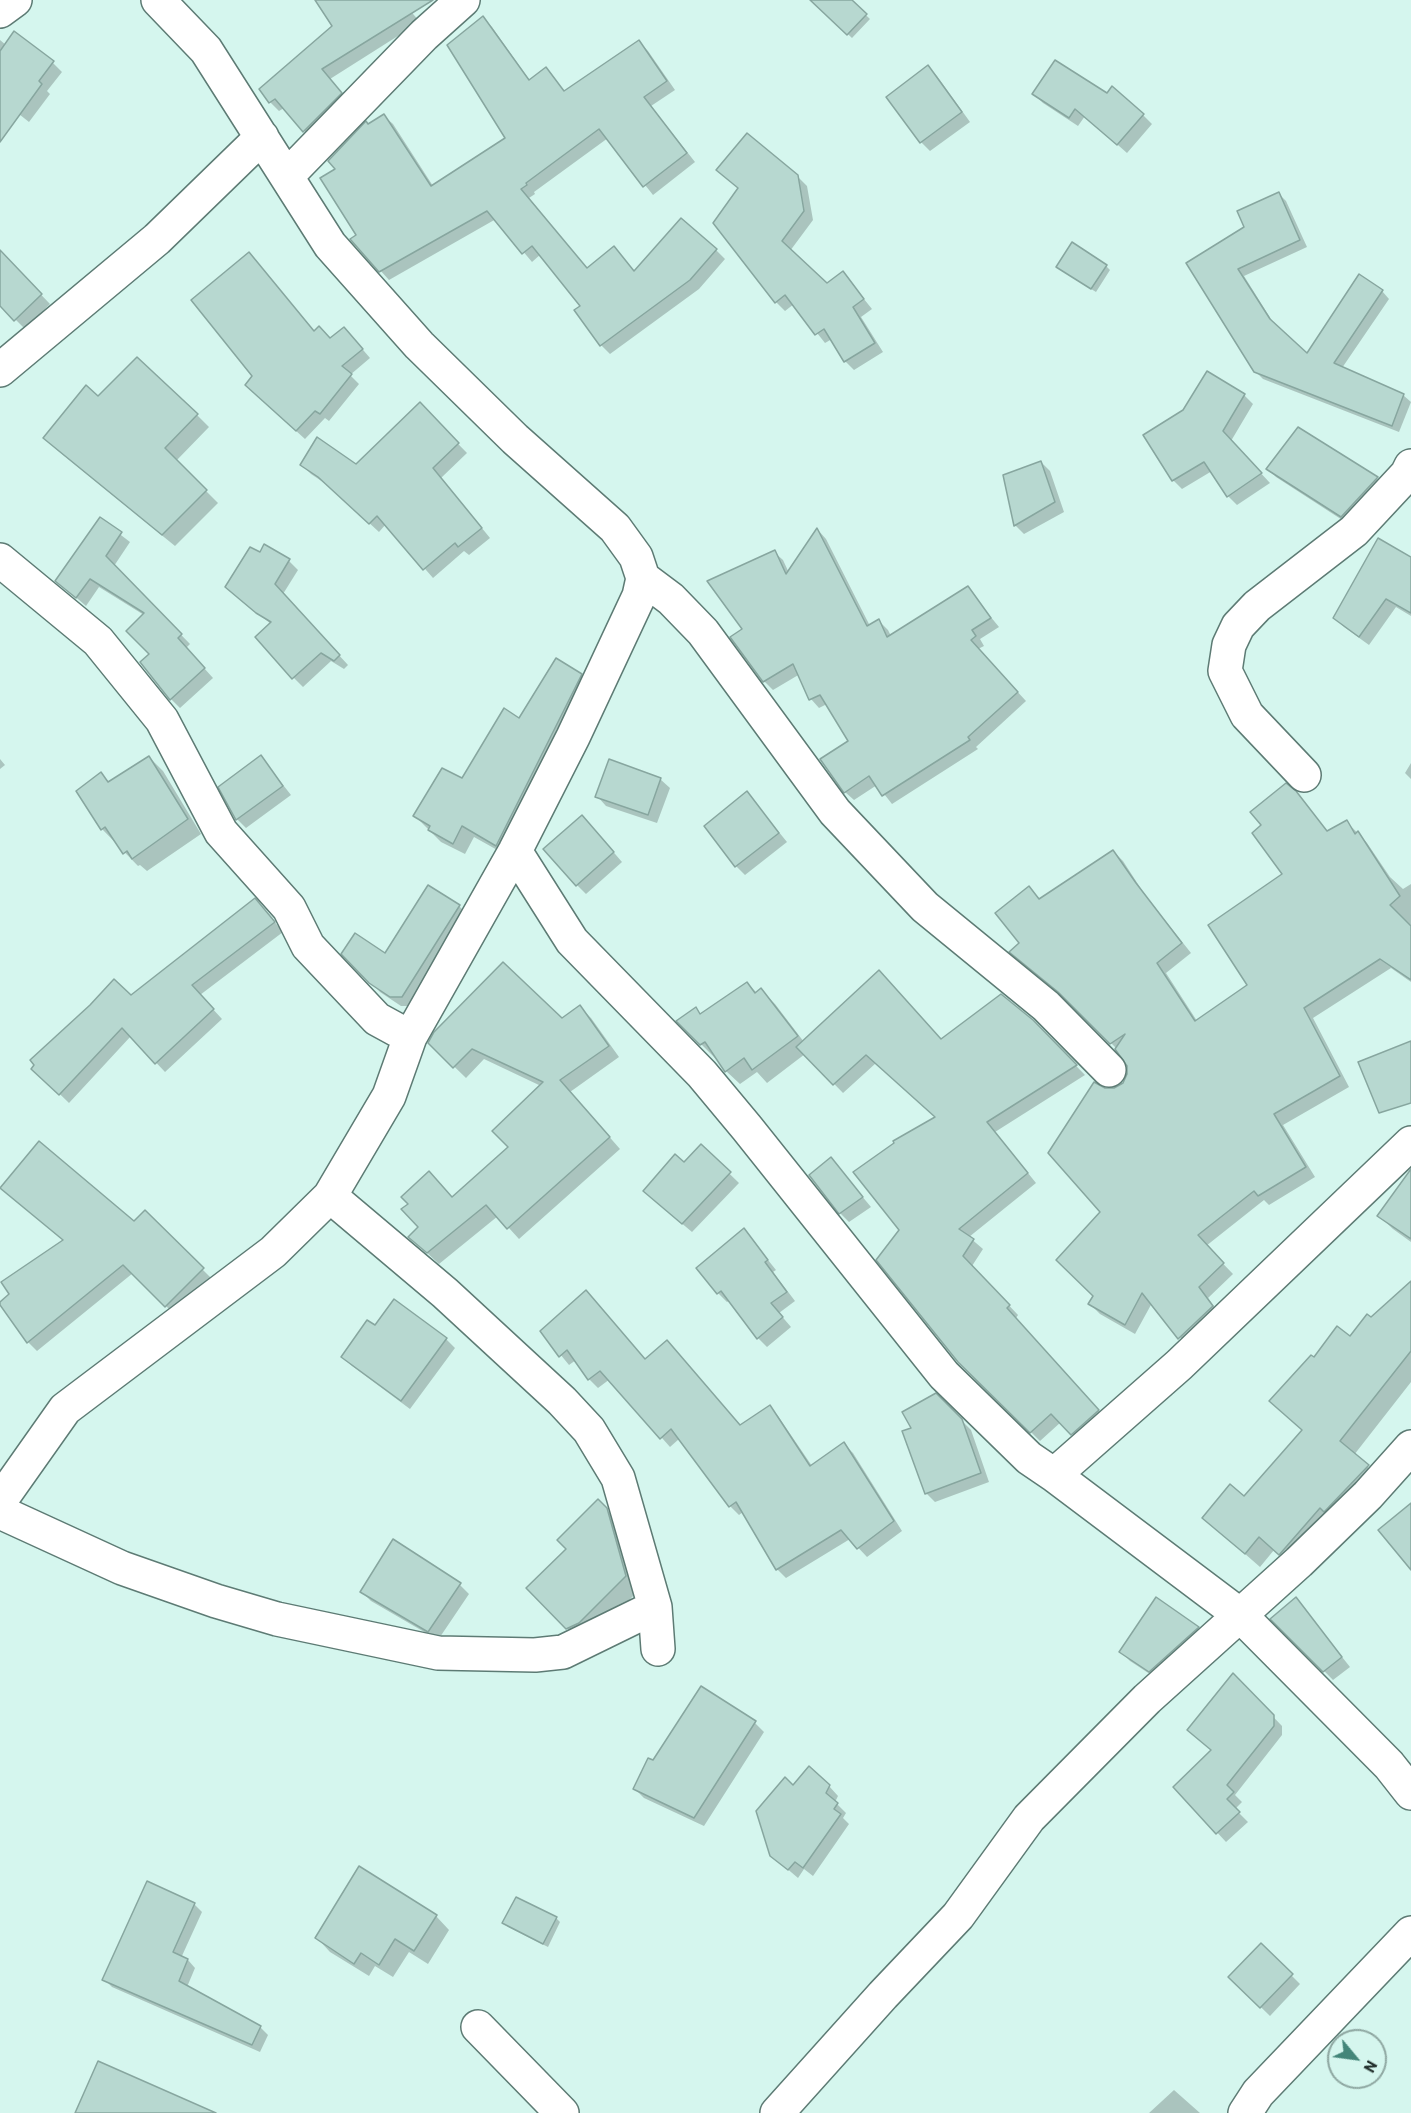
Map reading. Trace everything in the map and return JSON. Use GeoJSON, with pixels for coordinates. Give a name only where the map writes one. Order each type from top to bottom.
{"type":"FeatureCollection","features":[{"type":"Feature","properties":{"kind":"street"},"geometry":{"type":"LineString","coordinates":[[0,11],[15,0]]}},
{"type":"Feature","properties":{"kind":"street"},"geometry":{"type":"LineString","coordinates":[[0,1501],[65,1409],[273,1252],[330,1196],[389,1096],[410,1037],[514,851],[573,737],[639,596],[643,578],[636,557],[615,528],[515,439],[419,345],[330,245],[206,50],[158,0]]}},
{"type":"Feature","properties":{"kind":"street"},"geometry":{"type":"LineString","coordinates":[[287,176],[424,35],[463,0]]}},
{"type":"Feature","properties":{"kind":"street"},"geometry":{"type":"LineString","coordinates":[[0,370],[157,239],[262,137]]}},
{"type":"Feature","properties":{"kind":"street"},"geometry":{"type":"LineString","coordinates":[[1304,775],[1247,715],[1225,671],[1230,645],[1238,626],[1257,606],[1354,531],[1407,474],[1411,466]]}},
{"type":"Feature","properties":{"kind":"street"},"geometry":{"type":"LineString","coordinates":[[0,560],[98,640],[162,720],[221,832],[289,908],[308,946],[377,1019],[410,1037]]}},
{"type":"Feature","properties":{"kind":"street"},"geometry":{"type":"LineString","coordinates":[[643,578],[671,599],[703,632],[835,812],[925,907],[1046,1006],[1109,1070]]}},
{"type":"Feature","properties":{"kind":"street"},"geometry":{"type":"LineString","coordinates":[[514,851],[572,941],[702,1074],[944,1376],[1029,1458],[1240,1616],[1389,1765],[1411,1793]]}},
{"type":"Feature","properties":{"kind":"street"},"geometry":{"type":"LineString","coordinates":[[1054,1475],[1179,1365],[1411,1143]]}},
{"type":"Feature","properties":{"kind":"street"},"geometry":{"type":"LineString","coordinates":[[330,1196],[445,1293],[562,1401],[589,1430],[618,1478],[656,1607],[658,1649]]}},
{"type":"Feature","properties":{"kind":"street"},"geometry":{"type":"LineString","coordinates":[[777,2113],[958,1916],[1029,1818],[1147,1699],[1240,1616],[1368,1495],[1411,1447]]}},
{"type":"Feature","properties":{"kind":"street"},"geometry":{"type":"LineString","coordinates":[[0,1512],[122,1568],[216,1601],[277,1619],[438,1653],[535,1655],[562,1652],[656,1607]]}},
{"type":"Feature","properties":{"kind":"street"},"geometry":{"type":"LineString","coordinates":[[1245,2113],[1258,2093],[1411,1933]]}},
{"type":"Feature","properties":{"kind":"street"},"geometry":{"type":"LineString","coordinates":[[478,2028],[562,2113]]}},
{"type":"Feature","properties":{"kind":"building"},"geometry":{"type":"Polygon","coordinates":[[[315,0],[433,0],[322,69],[342,93],[303,132],[275,99],[269,103],[259,89],[332,26],[315,0]]]}},
{"type":"Feature","properties":{"kind":"building"},"geometry":{"type":"Polygon","coordinates":[[[810,0],[852,0],[867,14],[847,35],[810,0]]]}},
{"type":"Feature","properties":{"kind":"building"},"geometry":{"type":"Polygon","coordinates":[[[483,16],[529,80],[546,67],[564,91],[639,40],[667,81],[644,97],[687,153],[643,187],[599,129],[521,189],[587,268],[614,246],[634,271],[681,218],[717,249],[690,280],[600,346],[574,310],[580,306],[532,246],[522,254],[487,211],[379,272],[350,239],[356,235],[320,178],[335,169],[328,161],[366,121],[368,124],[384,114],[431,186],[505,138],[447,45],[483,16]]]}},
{"type":"Feature","properties":{"kind":"building"},"geometry":{"type":"Polygon","coordinates":[[[14,31],[54,61],[39,81],[42,84],[0,142],[0,51],[14,31]]]}},
{"type":"Feature","properties":{"kind":"building"},"geometry":{"type":"Polygon","coordinates":[[[1055,60],[1107,93],[1112,86],[1144,114],[1117,145],[1075,109],[1069,118],[1032,94],[1055,60]]]}},
{"type":"Feature","properties":{"kind":"building"},"geometry":{"type":"Polygon","coordinates":[[[928,65],[962,112],[920,143],[886,97],[928,65]]]}},
{"type":"Feature","properties":{"kind":"building"},"geometry":{"type":"Polygon","coordinates":[[[747,133],[798,175],[804,211],[782,241],[827,283],[843,271],[864,299],[853,307],[875,343],[844,362],[824,329],[815,335],[785,295],[775,303],[713,223],[738,188],[716,170],[747,133]]]}},
{"type":"Feature","properties":{"kind":"building"},"geometry":{"type":"Polygon","coordinates":[[[1279,192],[1300,240],[1238,269],[1270,319],[1307,353],[1359,274],[1383,290],[1334,363],[1404,394],[1392,426],[1254,372],[1186,263],[1244,227],[1237,211],[1279,192]]]}},
{"type":"Feature","properties":{"kind":"building"},"geometry":{"type":"Polygon","coordinates":[[[1072,242],[1107,265],[1091,289],[1056,267],[1072,242]]]}},
{"type":"Feature","properties":{"kind":"building"},"geometry":{"type":"Polygon","coordinates":[[[0,250],[42,294],[14,321],[0,306],[0,250]]]}},
{"type":"Feature","properties":{"kind":"building"},"geometry":{"type":"Polygon","coordinates":[[[249,252],[314,331],[319,326],[330,338],[344,327],[363,349],[342,366],[352,374],[320,414],[315,411],[296,431],[245,385],[252,376],[191,300],[249,252]]]}},
{"type":"Feature","properties":{"kind":"building"},"geometry":{"type":"Polygon","coordinates":[[[137,357],[198,414],[165,448],[207,490],[162,535],[43,438],[86,385],[98,396],[137,357]]]}},
{"type":"Feature","properties":{"kind":"building"},"geometry":{"type":"Polygon","coordinates":[[[1207,371],[1245,394],[1223,431],[1262,473],[1227,497],[1204,462],[1172,481],[1143,435],[1183,410],[1207,371]]]}},
{"type":"Feature","properties":{"kind":"building"},"geometry":{"type":"Polygon","coordinates":[[[420,402],[459,443],[433,468],[482,528],[458,547],[455,543],[423,570],[377,516],[369,524],[318,477],[300,465],[317,437],[356,464],[420,402]]]}},
{"type":"Feature","properties":{"kind":"building"},"geometry":{"type":"Polygon","coordinates":[[[1298,427],[1378,477],[1341,517],[1266,469],[1298,427]]]}},
{"type":"Feature","properties":{"kind":"building"},"geometry":{"type":"Polygon","coordinates":[[[1041,461],[1055,502],[1014,526],[1003,475],[1041,461]]]}},
{"type":"Feature","properties":{"kind":"building"},"geometry":{"type":"Polygon","coordinates":[[[100,517],[122,532],[106,556],[182,634],[178,638],[205,668],[170,700],[140,662],[149,654],[126,631],[144,613],[90,579],[76,598],[55,581],[100,517]]]}},
{"type":"Feature","properties":{"kind":"building"},"geometry":{"type":"Polygon","coordinates":[[[817,528],[867,626],[879,619],[887,637],[968,586],[991,618],[972,630],[976,636],[971,640],[1018,692],[968,737],[970,740],[882,796],[869,776],[844,793],[820,759],[848,741],[820,695],[809,700],[793,664],[763,682],[730,637],[742,629],[707,581],[775,550],[786,574],[817,528]]]}},
{"type":"Feature","properties":{"kind":"building"},"geometry":{"type":"Polygon","coordinates":[[[1378,538],[1411,557],[1411,613],[1386,599],[1359,637],[1333,618],[1378,538]]]}},
{"type":"Feature","properties":{"kind":"building"},"geometry":{"type":"Polygon","coordinates":[[[264,544],[290,559],[275,584],[340,655],[334,661],[321,653],[292,679],[255,637],[271,622],[256,613],[225,587],[250,547],[260,552],[264,544]]]}},
{"type":"Feature","properties":{"kind":"building"},"geometry":{"type":"Polygon","coordinates":[[[556,658],[582,674],[496,846],[462,826],[453,844],[428,830],[430,826],[413,816],[442,768],[462,778],[504,708],[519,718],[556,658]]]}},
{"type":"Feature","properties":{"kind":"building"},"geometry":{"type":"Polygon","coordinates":[[[261,755],[283,786],[236,820],[218,787],[261,755]]]}},
{"type":"Feature","properties":{"kind":"building"},"geometry":{"type":"Polygon","coordinates":[[[149,756],[188,819],[132,859],[127,851],[123,854],[105,827],[101,830],[76,791],[101,772],[108,782],[149,756]]]}},
{"type":"Feature","properties":{"kind":"building"},"geometry":{"type":"Polygon","coordinates":[[[609,759],[661,778],[648,815],[595,797],[609,759]]]}},
{"type":"Feature","properties":{"kind":"building"},"geometry":{"type":"Polygon","coordinates":[[[1286,783],[1296,791],[1327,831],[1347,820],[1355,834],[1358,831],[1400,896],[1390,905],[1411,926],[1411,980],[1380,959],[1304,1008],[1340,1076],[1274,1114],[1306,1167],[1258,1196],[1254,1191],[1198,1235],[1224,1263],[1199,1287],[1213,1306],[1178,1339],[1142,1293],[1125,1325],[1088,1304],[1093,1296],[1056,1260],[1100,1212],[1048,1153],[1094,1082],[1105,1088],[1114,1088],[1123,1083],[1127,1074],[1127,1066],[1115,1049],[1125,1034],[1110,1044],[1058,992],[1009,952],[1019,943],[995,913],[1029,886],[1039,899],[1113,850],[1182,943],[1157,963],[1195,1021],[1247,985],[1208,925],[1282,874],[1252,833],[1261,825],[1250,812],[1286,783]]]}},
{"type":"Feature","properties":{"kind":"building"},"geometry":{"type":"Polygon","coordinates":[[[747,791],[779,833],[735,867],[704,826],[747,791]]]}},
{"type":"Feature","properties":{"kind":"building"},"geometry":{"type":"Polygon","coordinates":[[[582,815],[614,852],[576,886],[543,849],[582,815]]]}},
{"type":"Feature","properties":{"kind":"building"},"geometry":{"type":"Polygon","coordinates":[[[428,885],[460,905],[402,997],[390,997],[369,983],[341,954],[355,933],[385,953],[428,885]]]}},
{"type":"Feature","properties":{"kind":"building"},"geometry":{"type":"Polygon","coordinates":[[[255,898],[275,922],[192,985],[214,1009],[155,1064],[122,1028],[59,1095],[31,1069],[34,1065],[30,1060],[90,1005],[114,979],[131,995],[255,898]]]}},
{"type":"Feature","properties":{"kind":"building"},"geometry":{"type":"Polygon","coordinates":[[[503,962],[562,1018],[580,1005],[609,1046],[560,1080],[610,1137],[507,1229],[486,1205],[427,1253],[408,1237],[418,1227],[401,1209],[408,1204],[401,1197],[429,1171],[452,1197],[508,1147],[492,1131],[543,1082],[472,1049],[453,1068],[428,1043],[434,1032],[503,962]]]}},
{"type":"Feature","properties":{"kind":"building"},"geometry":{"type":"Polygon","coordinates":[[[879,970],[941,1039],[1001,994],[1033,1020],[1077,1065],[987,1122],[1028,1173],[959,1229],[974,1239],[963,1256],[1010,1305],[1007,1308],[1099,1410],[1071,1435],[1051,1414],[1030,1433],[958,1362],[876,1260],[899,1230],[853,1172],[894,1143],[893,1141],[935,1117],[866,1055],[833,1085],[796,1047],[879,970]]]}},
{"type":"Feature","properties":{"kind":"building"},"geometry":{"type":"Polygon","coordinates":[[[747,982],[755,993],[761,988],[798,1036],[752,1070],[744,1058],[725,1072],[705,1042],[700,1045],[676,1021],[696,1007],[700,1014],[747,982]]]}},
{"type":"Feature","properties":{"kind":"building"},"geometry":{"type":"Polygon","coordinates":[[[1411,1041],[1411,1103],[1379,1113],[1358,1062],[1411,1041]]]}},
{"type":"Feature","properties":{"kind":"building"},"geometry":{"type":"Polygon","coordinates":[[[39,1141],[134,1221],[145,1210],[204,1268],[165,1307],[123,1265],[27,1343],[0,1305],[0,1302],[9,1294],[1,1282],[63,1240],[0,1188],[39,1141]]]}},
{"type":"Feature","properties":{"kind":"building"},"geometry":{"type":"Polygon","coordinates":[[[701,1144],[731,1172],[682,1224],[643,1191],[675,1154],[684,1162],[701,1144]]]}},
{"type":"Feature","properties":{"kind":"building"},"geometry":{"type":"Polygon","coordinates":[[[831,1157],[863,1197],[839,1214],[809,1175],[831,1157]]]}},
{"type":"Feature","properties":{"kind":"building"},"geometry":{"type":"Polygon","coordinates":[[[1411,1169],[1411,1239],[1377,1216],[1411,1169]]]}},
{"type":"Feature","properties":{"kind":"building"},"geometry":{"type":"Polygon","coordinates":[[[744,1228],[768,1260],[765,1262],[787,1292],[771,1303],[783,1317],[757,1339],[721,1291],[717,1294],[696,1268],[744,1228]]]}},
{"type":"Feature","properties":{"kind":"building"},"geometry":{"type":"Polygon","coordinates":[[[1411,1281],[1411,1351],[1340,1441],[1369,1465],[1324,1512],[1320,1508],[1279,1555],[1259,1537],[1245,1554],[1202,1518],[1230,1484],[1244,1496],[1302,1430],[1269,1401],[1311,1355],[1314,1357],[1337,1326],[1350,1336],[1367,1314],[1371,1317],[1411,1281]]]}},
{"type":"Feature","properties":{"kind":"building"},"geometry":{"type":"Polygon","coordinates":[[[586,1290],[645,1359],[667,1340],[740,1425],[770,1405],[810,1466],[844,1442],[894,1521],[857,1549],[841,1530],[776,1570],[736,1502],[729,1507],[671,1429],[660,1439],[600,1371],[588,1380],[567,1350],[559,1357],[540,1331],[586,1290]]]}},
{"type":"Feature","properties":{"kind":"building"},"geometry":{"type":"Polygon","coordinates":[[[394,1299],[447,1338],[401,1401],[341,1357],[367,1320],[375,1325],[394,1299]]]}},
{"type":"Feature","properties":{"kind":"building"},"geometry":{"type":"Polygon","coordinates":[[[936,1393],[962,1419],[981,1473],[925,1494],[902,1431],[911,1428],[902,1412],[936,1393]]]}},
{"type":"Feature","properties":{"kind":"building"},"geometry":{"type":"Polygon","coordinates":[[[598,1499],[607,1508],[626,1576],[579,1623],[566,1629],[526,1588],[566,1549],[557,1540],[598,1499]]]}},
{"type":"Feature","properties":{"kind":"building"},"geometry":{"type":"Polygon","coordinates":[[[1411,1503],[1411,1570],[1378,1530],[1411,1503]]]}},
{"type":"Feature","properties":{"kind":"building"},"geometry":{"type":"Polygon","coordinates":[[[393,1539],[461,1583],[428,1632],[360,1592],[393,1539]]]}},
{"type":"Feature","properties":{"kind":"building"},"geometry":{"type":"Polygon","coordinates":[[[1156,1597],[1199,1627],[1149,1672],[1119,1652],[1156,1597]]]}},
{"type":"Feature","properties":{"kind":"building"},"geometry":{"type":"Polygon","coordinates":[[[1296,1597],[1342,1657],[1323,1672],[1270,1619],[1296,1597]]]}},
{"type":"Feature","properties":{"kind":"building"},"geometry":{"type":"Polygon","coordinates":[[[1233,1673],[1274,1715],[1274,1726],[1227,1785],[1234,1792],[1227,1799],[1240,1812],[1216,1834],[1173,1787],[1211,1750],[1187,1730],[1233,1673]]]}},
{"type":"Feature","properties":{"kind":"building"},"geometry":{"type":"Polygon","coordinates":[[[701,1686],[756,1721],[694,1818],[633,1789],[648,1758],[653,1760],[701,1686]]]}},
{"type":"Feature","properties":{"kind":"building"},"geometry":{"type":"Polygon","coordinates":[[[809,1766],[830,1785],[826,1793],[838,1803],[834,1809],[841,1814],[803,1868],[795,1862],[788,1870],[770,1856],[756,1811],[785,1777],[793,1785],[809,1766]]]}},
{"type":"Feature","properties":{"kind":"building"},"geometry":{"type":"Polygon","coordinates":[[[359,1866],[437,1915],[414,1951],[395,1939],[379,1965],[361,1953],[354,1964],[315,1938],[359,1866]]]}},
{"type":"Feature","properties":{"kind":"building"},"geometry":{"type":"Polygon","coordinates":[[[147,1881],[195,1903],[173,1952],[188,1959],[179,1981],[261,2026],[252,2045],[102,1980],[147,1881]]]}},
{"type":"Feature","properties":{"kind":"building"},"geometry":{"type":"Polygon","coordinates":[[[516,1897],[557,1917],[543,1944],[502,1923],[516,1897]]]}},
{"type":"Feature","properties":{"kind":"building"},"geometry":{"type":"Polygon","coordinates":[[[1261,1943],[1293,1974],[1260,2008],[1228,1977],[1261,1943]]]}},
{"type":"Feature","properties":{"kind":"building"},"geometry":{"type":"Polygon","coordinates":[[[98,2061],[216,2113],[75,2113],[98,2061]]]}}]}
